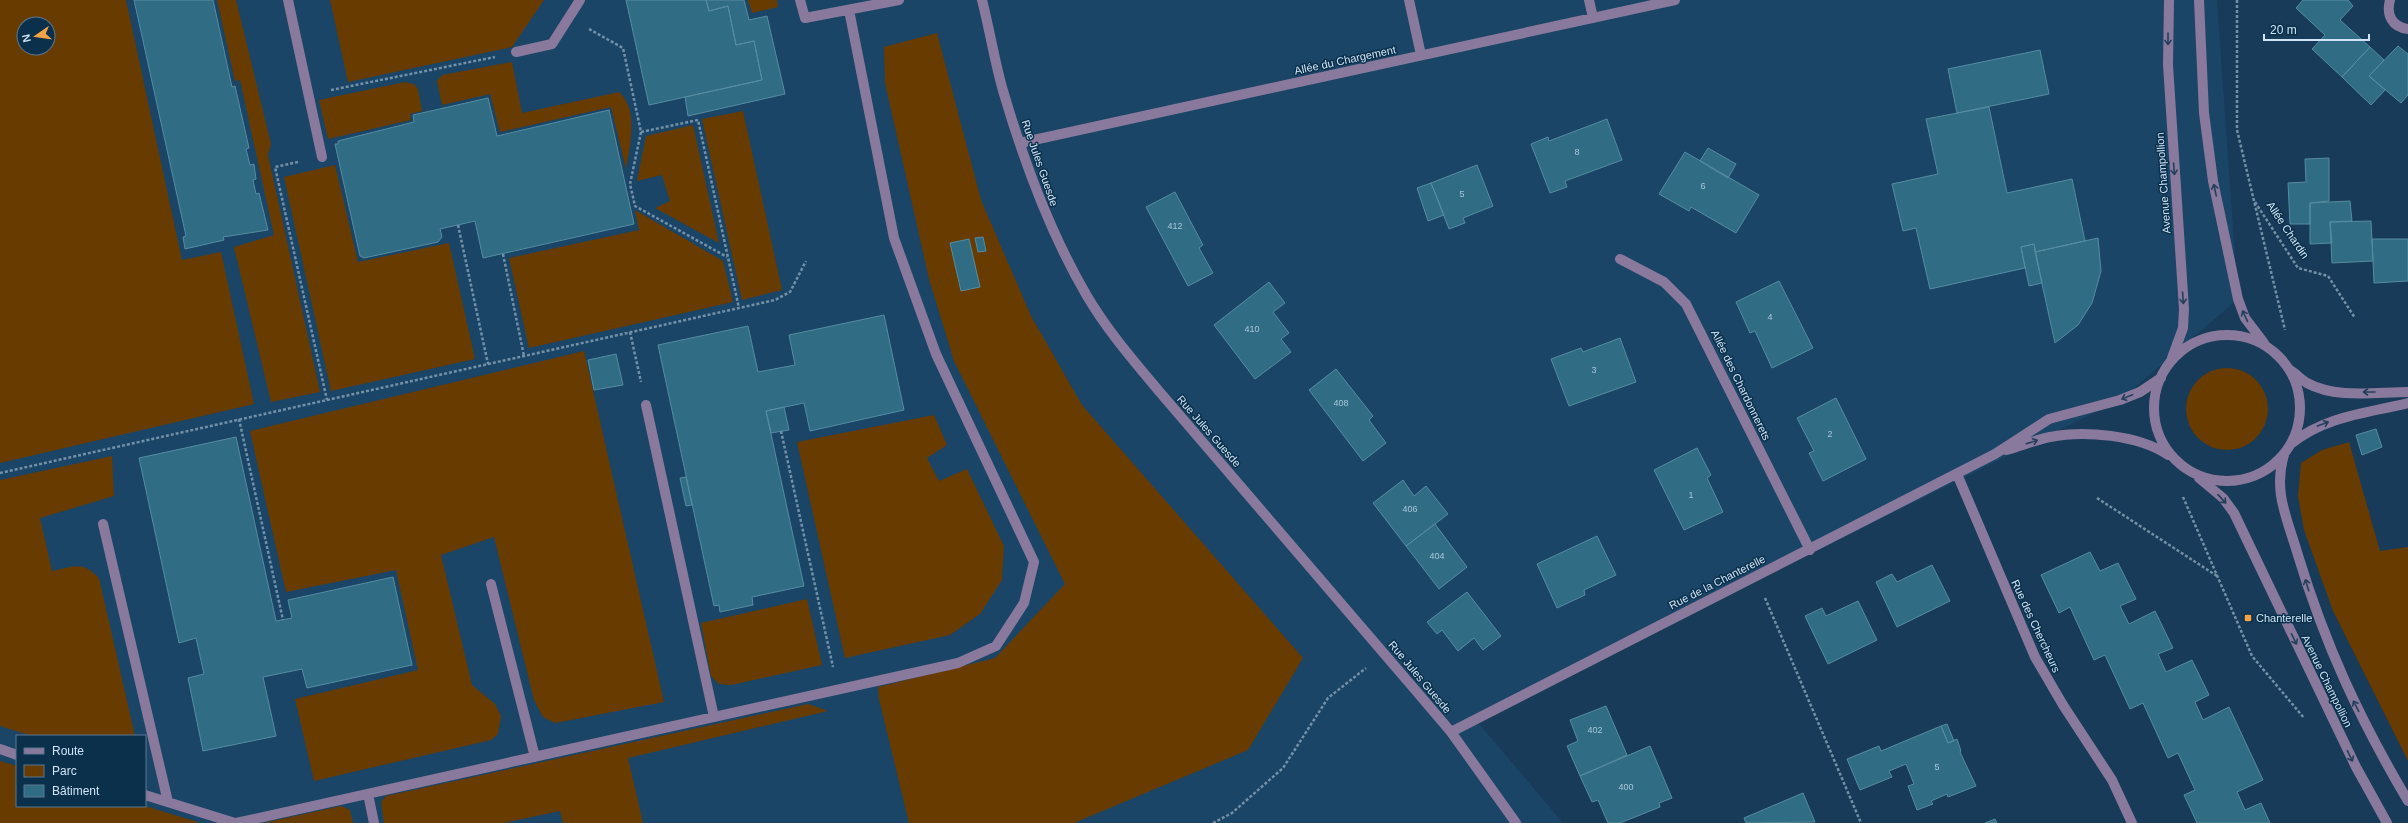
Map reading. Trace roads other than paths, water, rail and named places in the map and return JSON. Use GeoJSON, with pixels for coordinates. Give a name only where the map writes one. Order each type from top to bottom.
{"type":"FeatureCollection","features":[{"type":"Feature","properties":{"kind":"street"},"geometry":{"type":"LineString","coordinates":[[288,0],[322,157]]}},
{"type":"Feature","properties":{"kind":"street"},"geometry":{"type":"LineString","coordinates":[[516,52],[552,44],[580,0]]}},
{"type":"Feature","properties":{"kind":"street"},"geometry":{"type":"LineString","coordinates":[[800,0],[805,18],[899,0]]}},
{"type":"Feature","properties":{"kind":"street","name":"Rue Jules Guesde"},"geometry":{"type":"LineString","coordinates":[[982,0],[1004,93],[1041,205],[1063,252],[1088,297],[1116,339],[1451,732],[1516,823]]}},
{"type":"Feature","properties":{"kind":"street"},"geometry":{"type":"LineString","coordinates":[[1409,0],[1421,55]]}},
{"type":"Feature","properties":{"kind":"street"},"geometry":{"type":"LineString","coordinates":[[1589,0],[1593,18]]}},
{"type":"Feature","properties":{"kind":"street","name":"Allée du Chargement"},"geometry":{"type":"LineString","coordinates":[[1020,143],[1675,0]]}},
{"type":"Feature","properties":{"kind":"street","name":"Avenue Champollion"},"geometry":{"type":"LineString","coordinates":[[2168,0],[2168,65],[2184,309],[2183,328],[2171,362]]}},
{"type":"Feature","properties":{"kind":"street"},"geometry":{"type":"LineString","coordinates":[[2199,0],[2204,114],[2213,181],[2238,299],[2253,331],[2288,368],[2307,383],[2324,390],[2348,392],[2408,392]]}},
{"type":"Feature","properties":{"kind":"street"},"geometry":{"type":"LineString","coordinates":[[2390,0],[2388,13],[2392,21],[2402,28],[2408,29]]}},
{"type":"Feature","properties":{"kind":"street"},"geometry":{"type":"LineString","coordinates":[[146,795],[236,823],[958,663],[996,646],[1024,603],[1034,562],[936,354],[896,245],[848,10]]}},
{"type":"Feature","properties":{"kind":"street","name":"Allée des Chardonnerets"},"geometry":{"type":"LineString","coordinates":[[1620,259],[1664,282],[1686,304],[1810,550]]}},
{"type":"Feature","properties":{"kind":"street"},"geometry":{"type":"LineString","coordinates":[[2177,461],[2164,445],[2154,416],[2155,397],[2161,378],[2171,362],[2194,344],[2221,336],[2245,338],[2268,348]]}},
{"type":"Feature","properties":{"kind":"street"},"geometry":{"type":"LineString","coordinates":[[2288,368],[2296,386],[2300,405],[2298,426],[2288,449]]}},
{"type":"Feature","properties":{"kind":"street","name":"Rue de la Chanterelle"},"geometry":{"type":"LineString","coordinates":[[1451,732],[1957,474],[1995,454],[2048,419],[2120,400],[2140,392],[2161,378]]}},
{"type":"Feature","properties":{"kind":"street"},"geometry":{"type":"LineString","coordinates":[[2193,473],[2222,481],[2242,480],[2271,467],[2288,449],[2316,427],[2339,418],[2408,403]]}},
{"type":"Feature","properties":{"kind":"street"},"geometry":{"type":"LineString","coordinates":[[646,405],[714,717]]}},
{"type":"Feature","properties":{"kind":"street","name":"Rue de la Chanterelle"},"geometry":{"type":"LineString","coordinates":[[1995,454],[2050,437],[2066,435],[2115,436],[2141,442],[2160,449],[2177,461]]}},
{"type":"Feature","properties":{"kind":"street","name":"Avenue Champollion"},"geometry":{"type":"LineString","coordinates":[[2288,449],[2280,470],[2278,484],[2318,619],[2349,693],[2408,802]]}},
{"type":"Feature","properties":{"kind":"street","name":"Avenue Champollion"},"geometry":{"type":"LineString","coordinates":[[2177,461],[2222,498],[2234,513],[2356,767],[2387,823]]}},
{"type":"Feature","properties":{"kind":"street","name":"Rue des Chercheurs"},"geometry":{"type":"LineString","coordinates":[[1957,474],[2035,657],[2056,694],[2112,780],[2132,823]]}},
{"type":"Feature","properties":{"kind":"street"},"geometry":{"type":"LineString","coordinates":[[104,524],[168,802]]}},
{"type":"Feature","properties":{"kind":"street"},"geometry":{"type":"LineString","coordinates":[[491,584],[535,756]]}},
{"type":"Feature","properties":{"kind":"street"},"geometry":{"type":"LineString","coordinates":[[0,749],[16,755]]}},
{"type":"Feature","properties":{"kind":"street"},"geometry":{"type":"LineString","coordinates":[[368,794],[374,823]]}},
{"type":"Feature","properties":{"kind":"place","name":"Chanterelle"},"geometry":{"type":"Point","coordinates":[2248,618]}}]}
